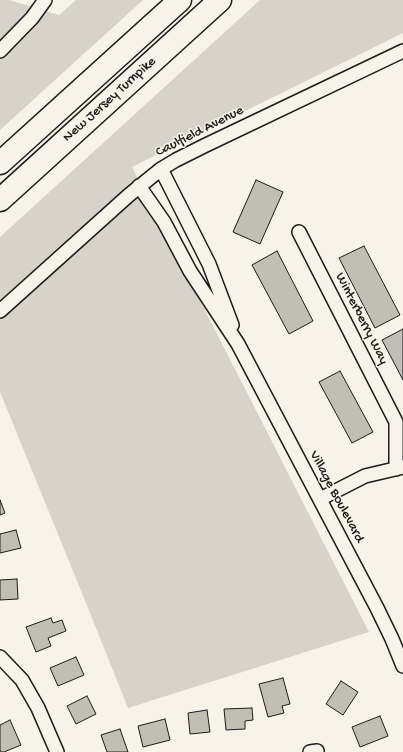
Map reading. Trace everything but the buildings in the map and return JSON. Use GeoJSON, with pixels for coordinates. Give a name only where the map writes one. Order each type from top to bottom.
{"type":"FeatureCollection","features":[{"type":"Feature","properties":{"kind":"highway","name":"New Jersey Turnpike"},"geometry":{"type":"LineString","coordinates":[[0,163],[180,0]]}},
{"type":"Feature","properties":{"kind":"highway","name":"New Jersey Turnpike"},"geometry":{"type":"LineString","coordinates":[[0,200],[220,0]]}},
{"type":"Feature","properties":{"kind":"street"},"geometry":{"type":"LineString","coordinates":[[0,50],[32,18],[45,0]]}},
{"type":"Feature","properties":{"kind":"street","name":"Caulfield Avenue"},"geometry":{"type":"LineString","coordinates":[[0,311],[139,186],[161,169],[195,150],[403,51]]}},
{"type":"Feature","properties":{"kind":"street","name":"Village Boulevard"},"geometry":{"type":"LineString","coordinates":[[161,169],[209,264],[238,344]]}},
{"type":"Feature","properties":{"kind":"street","name":"Village Boulevard"},"geometry":{"type":"LineString","coordinates":[[139,186],[164,222],[190,272],[238,344],[377,608],[395,645],[403,666]]}},
{"type":"Feature","properties":{"kind":"street","name":"Winterberry Way"},"geometry":{"type":"LineString","coordinates":[[299,232],[396,422],[399,468]]}},
{"type":"Feature","properties":{"kind":"street"},"geometry":{"type":"LineString","coordinates":[[320,499],[365,476],[399,468]]}},
{"type":"Feature","properties":{"kind":"street"},"geometry":{"type":"LineString","coordinates":[[0,657],[22,680],[38,708],[57,752]]}},
{"type":"Feature","properties":{"kind":"shaded area"},"geometry":{"type":"Polygon","coordinates":[[[0,0],[9,0],[59,15],[76,0],[143,0],[0,130],[0,0]]]}},
{"type":"Feature","properties":{"kind":"shaded area"},"geometry":{"type":"Polygon","coordinates":[[[260,0],[403,0],[403,33],[132,167],[369,632],[128,708],[0,392],[0,237],[260,0]]]}}]}
